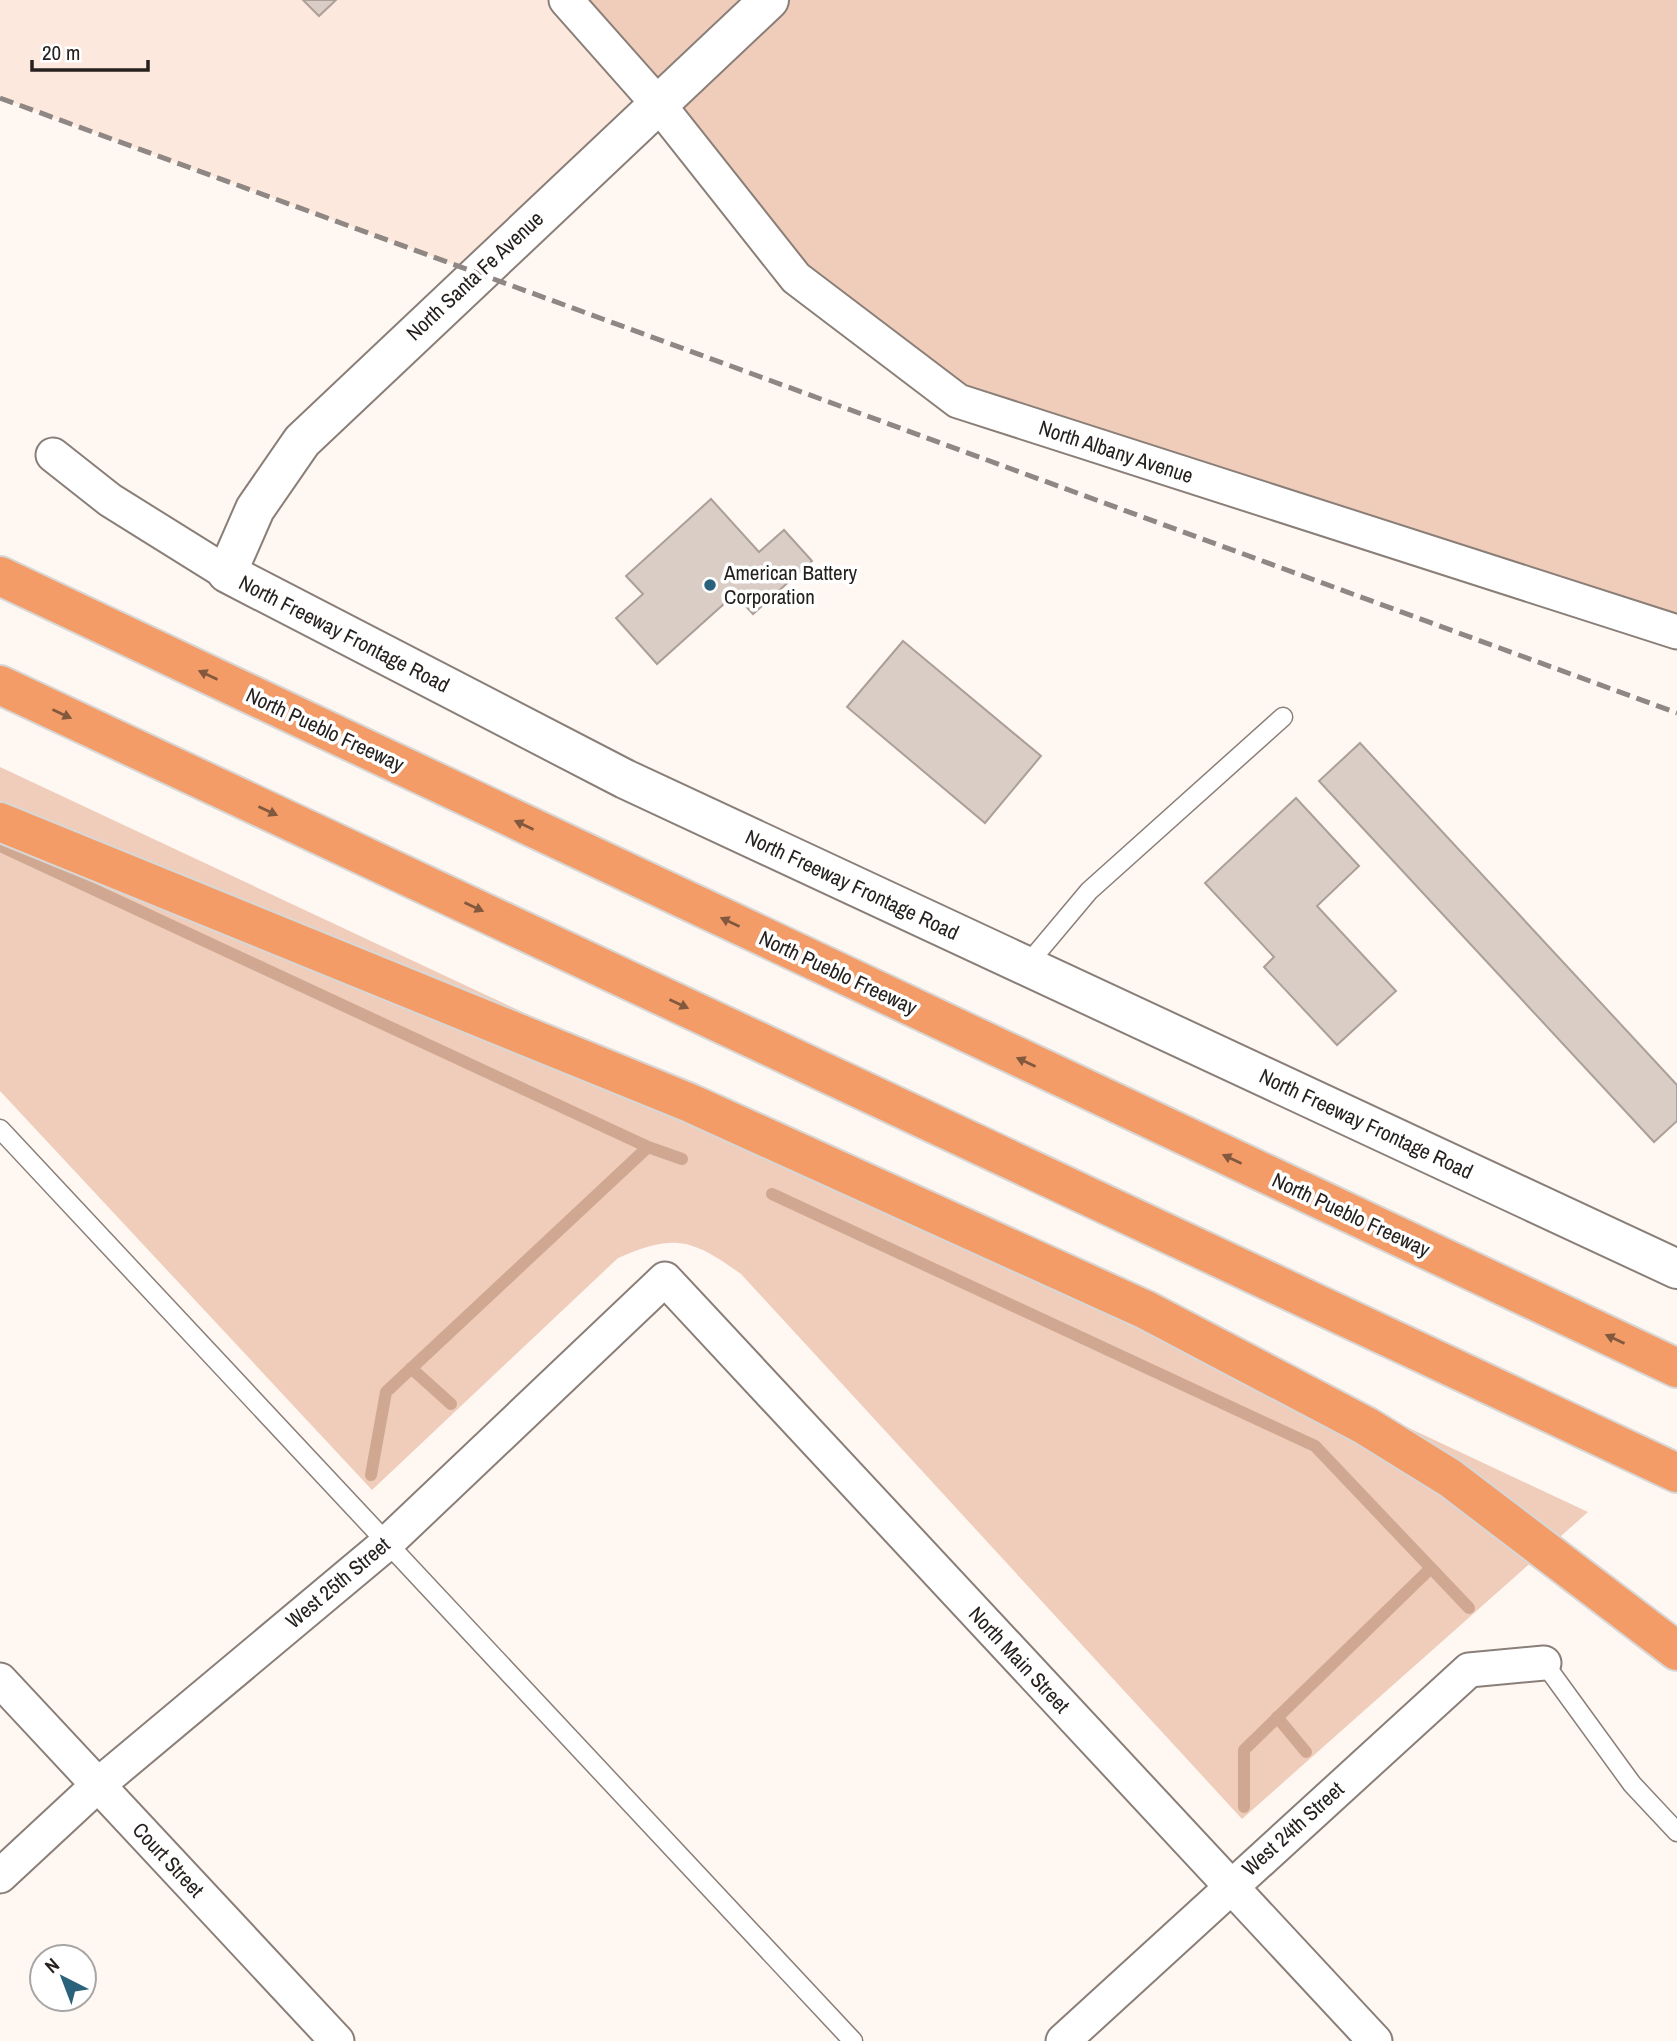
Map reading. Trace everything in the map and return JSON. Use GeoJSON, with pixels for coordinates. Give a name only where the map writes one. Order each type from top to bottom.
{"type":"FeatureCollection","features":[{"type":"Feature","properties":{"kind":"highway","name":"North Pueblo Freeway"},"geometry":{"type":"LineString","coordinates":[[0,576],[1677,1368]]}},
{"type":"Feature","properties":{"kind":"highway"},"geometry":{"type":"LineString","coordinates":[[0,685],[1677,1473]]}},
{"type":"Feature","properties":{"kind":"highway"},"geometry":{"type":"LineString","coordinates":[[0,822],[690,1103],[887,1190],[1146,1310],[1366,1426],[1450,1478],[1677,1651]]}},
{"type":"Feature","properties":{"kind":"street"},"geometry":{"type":"LineString","coordinates":[[566,0],[659,105]]}},
{"type":"Feature","properties":{"kind":"street","name":"North Santa Fe Avenue"},"geometry":{"type":"LineString","coordinates":[[227,573],[255,509],[302,441],[769,0]]}},
{"type":"Feature","properties":{"kind":"street","name":"North Albany Avenue"},"geometry":{"type":"LineString","coordinates":[[659,105],[796,278],[958,401],[1677,632]]}},
{"type":"Feature","properties":{"kind":"street","name":"North Freeway Frontage Road"},"geometry":{"type":"LineString","coordinates":[[53,455],[110,500],[227,573],[625,779],[1677,1269]]}},
{"type":"Feature","properties":{"kind":"street","name":"West 25th Street"},"geometry":{"type":"LineString","coordinates":[[0,1876],[99,1785],[386,1544],[665,1279]]}},
{"type":"Feature","properties":{"kind":"street","name":"North Main Street"},"geometry":{"type":"LineString","coordinates":[[665,1279],[1375,2041]]}},
{"type":"Feature","properties":{"kind":"street","name":"West 24th Street"},"geometry":{"type":"LineString","coordinates":[[1063,2041],[1229,1886],[1469,1670],[1544,1663]]}},
{"type":"Feature","properties":{"kind":"street","name":"Court Street"},"geometry":{"type":"LineString","coordinates":[[0,1679],[337,2041]]}},
{"type":"Feature","properties":{"kind":"lane"},"geometry":{"type":"LineString","coordinates":[[1026,966],[1089,891],[1283,717]]}},
{"type":"Feature","properties":{"kind":"lane"},"geometry":{"type":"LineString","coordinates":[[0,1129],[853,2041]]}},
{"type":"Feature","properties":{"kind":"lane"},"geometry":{"type":"LineString","coordinates":[[1544,1663],[1632,1784],[1677,1832]]}},
{"type":"Feature","properties":{"kind":"shaded area"},"geometry":{"type":"Polygon","coordinates":[[[0,0],[566,0],[659,105],[477,273],[0,98],[0,0]]]}},
{"type":"Feature","properties":{"kind":"shaded area"},"geometry":{"type":"Polygon","coordinates":[[[566,0],[1677,0],[1677,632],[958,401],[796,278],[566,0]]]}},
{"type":"Feature","properties":{"kind":"shaded area"},"geometry":{"type":"Polygon","coordinates":[[[0,767],[1588,1512],[1242,1819],[741,1274],[696,1247],[669,1243],[654,1245],[618,1258],[372,1490],[0,1091],[0,767]]]}},
{"type":"Feature","properties":{"kind":"building"},"geometry":{"type":"Polygon","coordinates":[[[303,0],[336,0],[319,16],[303,0]]]}},
{"type":"Feature","properties":{"kind":"building","name":"American Battery Corporation"},"geometry":{"type":"Polygon","coordinates":[[[711,499],[759,552],[784,530],[812,561],[753,614],[735,594],[657,664],[616,618],[643,594],[626,576],[711,499]]]}},
{"type":"Feature","properties":{"kind":"building"},"geometry":{"type":"Polygon","coordinates":[[[903,641],[1041,756],[985,823],[847,707],[903,641]]]}},
{"type":"Feature","properties":{"kind":"building"},"geometry":{"type":"Polygon","coordinates":[[[1360,743],[1677,1085],[1677,1121],[1654,1142],[1319,781],[1360,743]]]}},
{"type":"Feature","properties":{"kind":"building"},"geometry":{"type":"Polygon","coordinates":[[[1296,798],[1359,866],[1317,906],[1396,991],[1337,1045],[1264,967],[1274,957],[1205,883],[1296,798]]]}},
{"type":"Feature","properties":{"kind":"waterway"},"geometry":{"type":"LineString","coordinates":[[0,846],[648,1147],[682,1159]]}},
{"type":"Feature","properties":{"kind":"waterway"},"geometry":{"type":"LineString","coordinates":[[371,1475],[386,1392],[648,1147]]}},
{"type":"Feature","properties":{"kind":"waterway"},"geometry":{"type":"LineString","coordinates":[[772,1194],[1315,1446],[1469,1608]]}},
{"type":"Feature","properties":{"kind":"waterway"},"geometry":{"type":"LineString","coordinates":[[411,1368],[451,1404]]}},
{"type":"Feature","properties":{"kind":"waterway"},"geometry":{"type":"LineString","coordinates":[[1244,1807],[1244,1750],[1431,1568]]}},
{"type":"Feature","properties":{"kind":"waterway"},"geometry":{"type":"LineString","coordinates":[[1277,1717],[1306,1752]]}},
{"type":"Feature","properties":{"kind":"railway"},"geometry":{"type":"LineString","coordinates":[[0,98],[1677,713]]}},
{"type":"Feature","properties":{"kind":"place","name":"American Battery Corporation"},"geometry":{"type":"Point","coordinates":[710,585]}}]}
